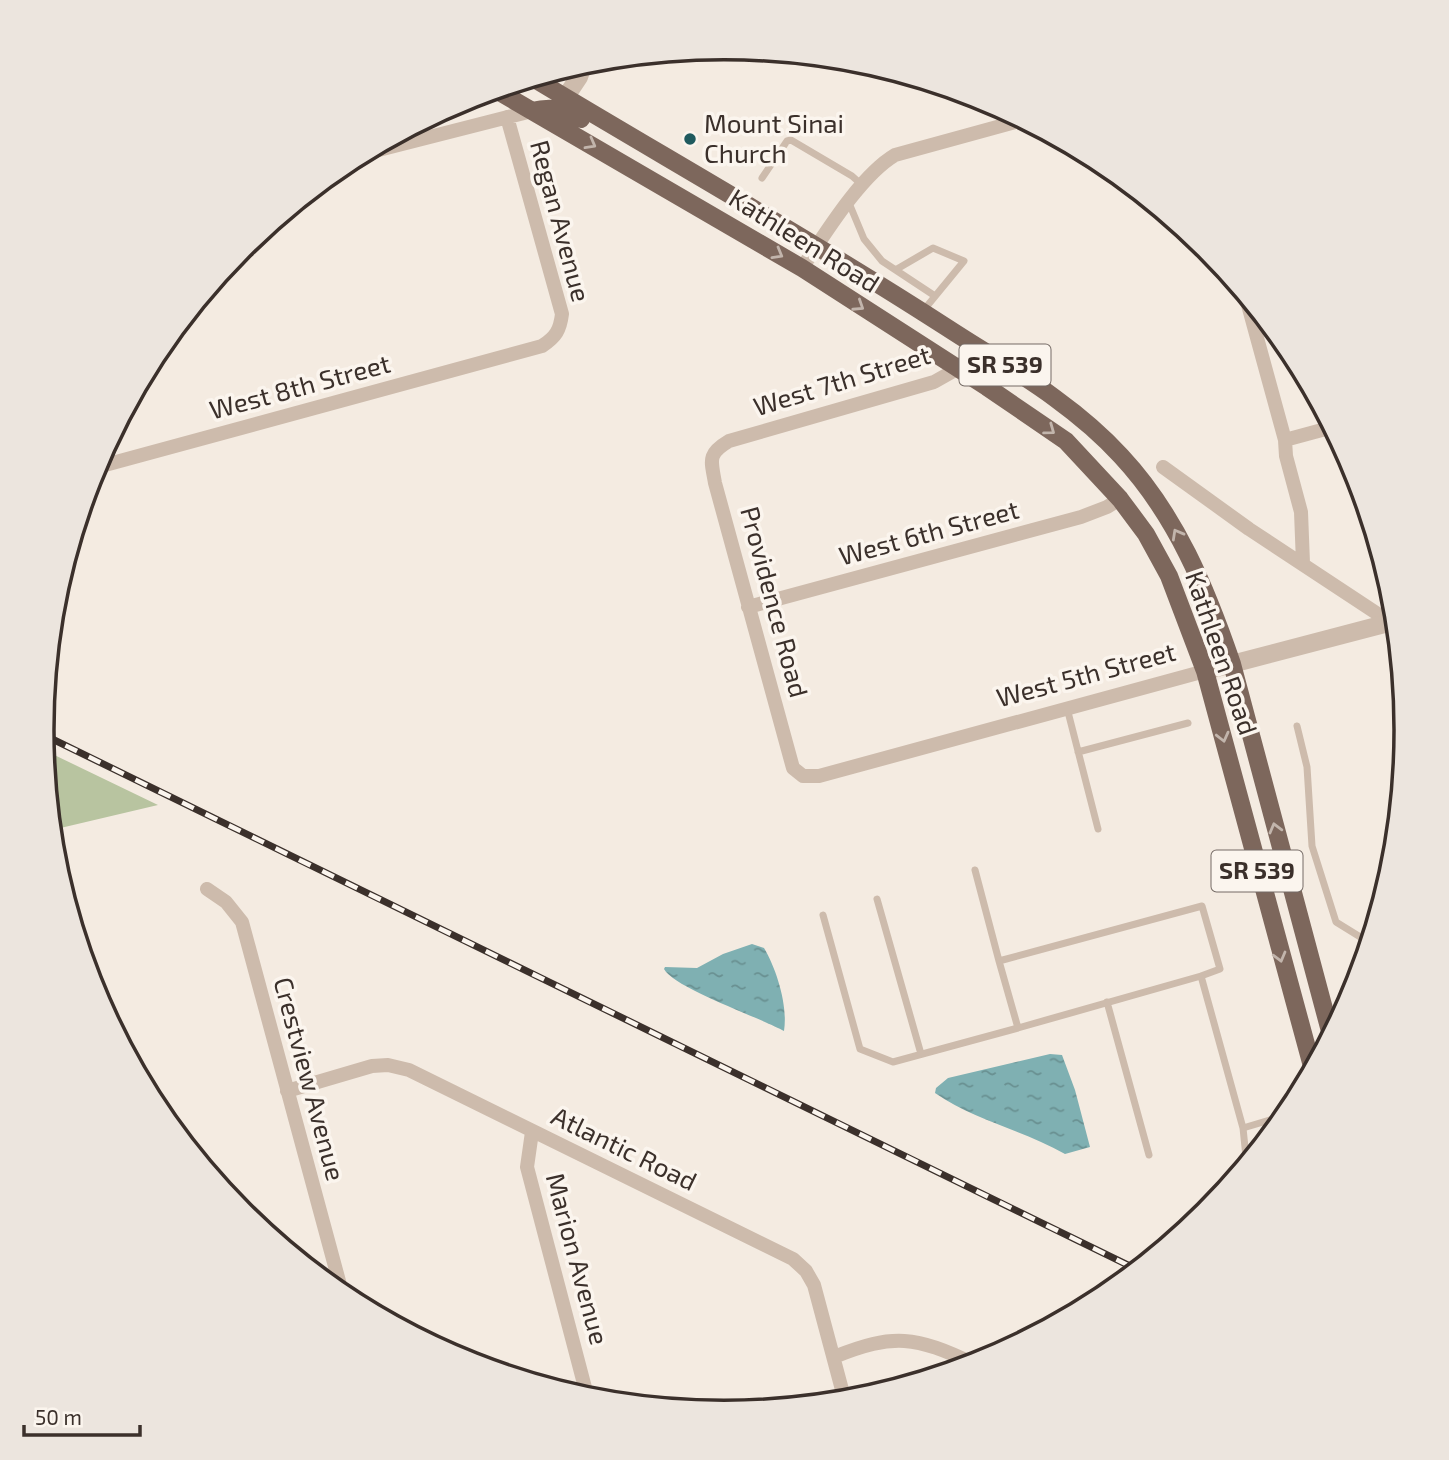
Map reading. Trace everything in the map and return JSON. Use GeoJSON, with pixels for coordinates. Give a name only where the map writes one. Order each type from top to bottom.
{"type":"FeatureCollection","features":[{"type":"Feature","properties":{"kind":"main road","name":"Kathleen Road"},"geometry":{"type":"LineString","coordinates":[[544,85],[817,246],[1047,392],[1120,454],[1163,510],[1203,584],[1232,664],[1328,1022]]}},
{"type":"Feature","properties":{"kind":"main road","name":"Kathleen Road"},"geometry":{"type":"LineString","coordinates":[[506,96],[609,153],[802,268],[957,369],[1066,441],[1120,499],[1146,534],[1170,576],[1205,671],[1309,1057]]}},
{"type":"Feature","properties":{"kind":"main road"},"geometry":{"type":"LineString","coordinates":[[532,111],[547,107],[563,109],[655,163],[676,163]]}},
{"type":"Feature","properties":{"kind":"main road"},"geometry":{"type":"LineString","coordinates":[[1293,1001],[1311,1028],[1316,1044]]}},
{"type":"Feature","properties":{"kind":"street"},"geometry":{"type":"LineString","coordinates":[[565,98],[579,76]]}},
{"type":"Feature","properties":{"kind":"street"},"geometry":{"type":"LineString","coordinates":[[399,145],[532,111]]}},
{"type":"Feature","properties":{"kind":"street","name":"Regan Avenue"},"geometry":{"type":"LineString","coordinates":[[507,117],[562,314],[560,328],[554,338],[542,346],[517,353]]}},
{"type":"Feature","properties":{"kind":"street"},"geometry":{"type":"LineString","coordinates":[[802,268],[862,184],[882,163],[895,155],[1009,124]]}},
{"type":"Feature","properties":{"kind":"street"},"geometry":{"type":"LineString","coordinates":[[1251,316],[1285,440],[1286,456],[1301,512],[1303,563]]}},
{"type":"Feature","properties":{"kind":"street","name":"West 7th Street"},"geometry":{"type":"LineString","coordinates":[[715,449],[729,441],[934,382],[957,369],[978,348]]}},
{"type":"Feature","properties":{"kind":"street","name":"West 8th Street"},"geometry":{"type":"LineString","coordinates":[[110,464],[517,353]]}},
{"type":"Feature","properties":{"kind":"street"},"geometry":{"type":"LineString","coordinates":[[1285,440],[1324,430]]}},
{"type":"Feature","properties":{"kind":"street","name":"Providence Road"},"geometry":{"type":"LineString","coordinates":[[715,449],[711,460],[715,483],[793,768]]}},
{"type":"Feature","properties":{"kind":"street"},"geometry":{"type":"LineString","coordinates":[[1163,467],[1249,529],[1385,618]]}},
{"type":"Feature","properties":{"kind":"street","name":"West 6th Street"},"geometry":{"type":"LineString","coordinates":[[748,607],[1081,517],[1120,499]]}},
{"type":"Feature","properties":{"kind":"street","name":"West 5th Street"},"geometry":{"type":"LineString","coordinates":[[793,768],[803,776],[819,776],[1066,707],[1386,626]]}},
{"type":"Feature","properties":{"kind":"street","name":"Crestview Avenue"},"geometry":{"type":"LineString","coordinates":[[207,889],[226,902],[242,922],[338,1277]]}},
{"type":"Feature","properties":{"kind":"street","name":"Atlantic Road"},"geometry":{"type":"LineString","coordinates":[[287,1091],[372,1066],[388,1065],[409,1070],[793,1259],[806,1271],[814,1285],[842,1389]]}},
{"type":"Feature","properties":{"kind":"street","name":"Marion Avenue"},"geometry":{"type":"LineString","coordinates":[[532,1132],[527,1167],[585,1385]]}},
{"type":"Feature","properties":{"kind":"street"},"geometry":{"type":"LineString","coordinates":[[834,1357],[867,1344],[890,1340],[916,1342],[943,1349],[960,1357]]}},
{"type":"Feature","properties":{"kind":"lane"},"geometry":{"type":"LineString","coordinates":[[762,178],[787,141],[791,140],[862,184]]}},
{"type":"Feature","properties":{"kind":"lane"},"geometry":{"type":"LineString","coordinates":[[849,203],[864,239],[882,261],[935,296]]}},
{"type":"Feature","properties":{"kind":"lane"},"geometry":{"type":"LineString","coordinates":[[897,270],[933,248],[964,261],[922,312]]}},
{"type":"Feature","properties":{"kind":"lane"},"geometry":{"type":"LineString","coordinates":[[868,278],[882,261]]}},
{"type":"Feature","properties":{"kind":"lane"},"geometry":{"type":"LineString","coordinates":[[1066,707],[1098,829]]}},
{"type":"Feature","properties":{"kind":"lane"},"geometry":{"type":"LineString","coordinates":[[1078,752],[1188,723]]}},
{"type":"Feature","properties":{"kind":"lane"},"geometry":{"type":"LineString","coordinates":[[1297,726],[1307,767],[1312,846],[1336,922],[1361,938]]}},
{"type":"Feature","properties":{"kind":"lane"},"geometry":{"type":"LineString","coordinates":[[975,870],[1017,1028]]}},
{"type":"Feature","properties":{"kind":"lane"},"geometry":{"type":"LineString","coordinates":[[877,899],[920,1054]]}},
{"type":"Feature","properties":{"kind":"lane"},"geometry":{"type":"LineString","coordinates":[[822,915],[860,1049],[893,1062],[1220,970],[1202,906],[999,961]]}},
{"type":"Feature","properties":{"kind":"lane"},"geometry":{"type":"LineString","coordinates":[[1200,976],[1243,1128],[1245,1151]]}},
{"type":"Feature","properties":{"kind":"lane"},"geometry":{"type":"LineString","coordinates":[[1108,1002],[1149,1155]]}},
{"type":"Feature","properties":{"kind":"lane"},"geometry":{"type":"LineString","coordinates":[[1243,1128],[1269,1120]]}},
{"type":"Feature","properties":{"kind":"green space"},"geometry":{"type":"Polygon","coordinates":[[[55,755],[158,805],[62,828],[55,755]]]}},
{"type":"Feature","properties":{"kind":"water"},"geometry":{"type":"Polygon","coordinates":[[[752,944],[764,948],[777,977],[783,1000],[784,1031],[700,994],[671,977],[664,969],[697,968],[723,954],[752,944]]]}},
{"type":"Feature","properties":{"kind":"water"},"geometry":{"type":"Polygon","coordinates":[[[1050,1054],[1062,1055],[1075,1090],[1090,1147],[1065,1154],[966,1111],[935,1093],[936,1088],[948,1078],[1050,1054]]]}},
{"type":"Feature","properties":{"kind":"railway"},"geometry":{"type":"LineString","coordinates":[[54,740],[1128,1265]]}},
{"type":"Feature","properties":{"kind":"place","name":"Mount Sinai Church"},"geometry":{"type":"Point","coordinates":[690,139]}}]}
